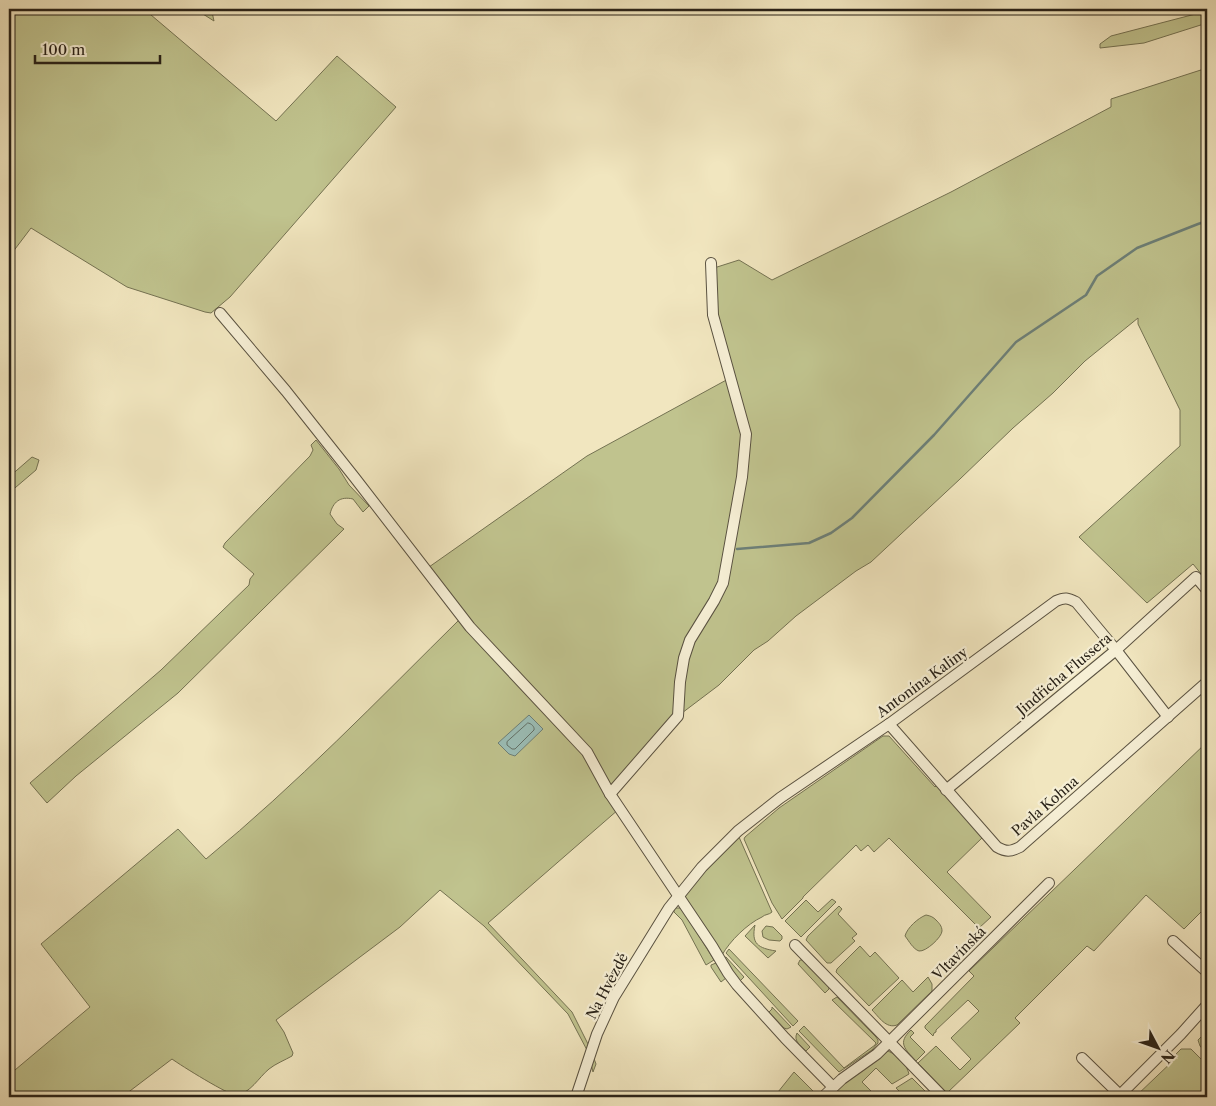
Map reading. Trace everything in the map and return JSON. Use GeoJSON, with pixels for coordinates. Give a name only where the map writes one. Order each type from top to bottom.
{"type":"FeatureCollection","features":[{"type":"Feature","properties":{"kind":"street"},"geometry":{"type":"LineString","coordinates":[[610,794],[678,716],[680,682],[684,658],[690,640],[723,583],[742,477],[746,434],[714,315],[711,264]]}},
{"type":"Feature","properties":{"kind":"street"},"geometry":{"type":"LineString","coordinates":[[220,313],[286,391],[470,627],[587,752],[610,794],[712,946],[728,973],[737,985],[833,1087]]}},
{"type":"Feature","properties":{"kind":"street","name":"Jindřicha Flussera"},"geometry":{"type":"LineString","coordinates":[[946,790],[1116,650],[1194,573],[1207,590]]}},
{"type":"Feature","properties":{"kind":"street","name":"Antonína Kaliny"},"geometry":{"type":"LineString","coordinates":[[678,895],[702,867],[738,831],[780,798],[889,724],[1056,601],[1064,598],[1069,598],[1076,602],[1168,717]]}},
{"type":"Feature","properties":{"kind":"street","name":"Pavla Kohna"},"geometry":{"type":"LineString","coordinates":[[889,724],[997,846],[1004,851],[1011,852],[1020,847],[1207,682]]}},
{"type":"Feature","properties":{"kind":"street","name":"Vltavínská"},"geometry":{"type":"LineString","coordinates":[[823,1097],[842,1079],[877,1054],[1049,883]]}},
{"type":"Feature","properties":{"kind":"street","name":"Na Hvězdě"},"geometry":{"type":"LineString","coordinates":[[576,1097],[597,1034],[614,997],[668,908],[678,895]]}},
{"type":"Feature","properties":{"kind":"street"},"geometry":{"type":"LineString","coordinates":[[1173,941],[1207,972]]}},
{"type":"Feature","properties":{"kind":"street"},"geometry":{"type":"LineString","coordinates":[[795,944],[943,1097]]}},
{"type":"Feature","properties":{"kind":"street"},"geometry":{"type":"LineString","coordinates":[[1082,1058],[1119,1096],[1207,1006]]}},
{"type":"Feature","properties":{"kind":"green space"},"geometry":{"type":"Polygon","coordinates":[[[9,9],[144,9],[276,121],[337,56],[396,107],[230,297],[211,313],[205,312],[127,287],[31,228],[9,257],[9,9]]]}},
{"type":"Feature","properties":{"kind":"green space"},"geometry":{"type":"Polygon","coordinates":[[[195,9],[209,9],[212,12],[214,21],[195,9]]]}},
{"type":"Feature","properties":{"kind":"green space"},"geometry":{"type":"Polygon","coordinates":[[[1207,11],[1207,23],[1144,43],[1100,48],[1100,44],[1111,36],[1207,11]]]}},
{"type":"Feature","properties":{"kind":"green space"},"geometry":{"type":"Polygon","coordinates":[[[1207,68],[1207,581],[1193,564],[1147,603],[1079,537],[1180,446],[1180,410],[1138,324],[1138,318],[1085,361],[871,562],[796,616],[768,641],[754,650],[719,685],[678,716],[610,794],[619,809],[488,923],[572,1012],[596,1064],[593,1072],[588,1052],[568,1014],[484,926],[440,890],[400,927],[276,1020],[284,1032],[293,1053],[292,1056],[271,1067],[246,1092],[236,1095],[225,1091],[172,1059],[122,1097],[9,1097],[9,1075],[90,1007],[41,944],[178,829],[206,859],[272,802],[336,741],[462,617],[429,567],[587,456],[730,378],[713,315],[714,268],[739,260],[772,280],[951,192],[1111,107],[1111,99],[1207,68]]]}},
{"type":"Feature","properties":{"kind":"green space"},"geometry":{"type":"Polygon","coordinates":[[[316,440],[349,485],[369,506],[363,512],[353,499],[344,498],[335,503],[330,514],[337,524],[344,529],[178,693],[76,776],[47,803],[30,783],[161,670],[249,585],[250,579],[254,574],[223,547],[310,456],[313,450],[311,445],[316,440]]]}},
{"type":"Feature","properties":{"kind":"green space"},"geometry":{"type":"Polygon","coordinates":[[[32,457],[39,460],[36,470],[9,493],[9,477],[32,457]]]}},
{"type":"Feature","properties":{"kind":"green space"},"geometry":{"type":"Polygon","coordinates":[[[883,736],[889,736],[935,787],[937,785],[983,837],[947,872],[991,917],[979,928],[889,838],[874,852],[868,845],[861,851],[856,845],[782,919],[772,903],[744,839],[745,837],[779,808],[883,736]]]}},
{"type":"Feature","properties":{"kind":"green space"},"geometry":{"type":"Polygon","coordinates":[[[1207,742],[1207,906],[1184,929],[1146,895],[1094,951],[1087,946],[1015,1018],[1020,1023],[947,1093],[918,1063],[936,1046],[960,1070],[971,1059],[951,1038],[979,1011],[968,1000],[936,1030],[933,1036],[925,1026],[974,976],[969,971],[1207,742]]]}},
{"type":"Feature","properties":{"kind":"green space"},"geometry":{"type":"Polygon","coordinates":[[[739,837],[772,912],[745,928],[722,955],[685,896],[708,868],[739,837]]]}},
{"type":"Feature","properties":{"kind":"green space"},"geometry":{"type":"Polygon","coordinates":[[[832,899],[836,902],[801,937],[785,921],[806,900],[818,912],[832,899]]]}},
{"type":"Feature","properties":{"kind":"green space"},"geometry":{"type":"Polygon","coordinates":[[[839,906],[842,909],[838,914],[857,934],[852,938],[855,941],[831,963],[827,963],[806,940],[839,906]]]}},
{"type":"Feature","properties":{"kind":"green space"},"geometry":{"type":"Polygon","coordinates":[[[675,908],[680,908],[684,912],[714,960],[706,965],[682,920],[674,912],[675,908]]]}},
{"type":"Feature","properties":{"kind":"green space"},"geometry":{"type":"Polygon","coordinates":[[[926,915],[936,920],[941,926],[942,931],[933,944],[919,951],[913,947],[905,936],[913,924],[926,915]]]}},
{"type":"Feature","properties":{"kind":"green space"},"geometry":{"type":"Polygon","coordinates":[[[755,925],[754,937],[757,944],[776,951],[768,958],[745,936],[755,925]]]}},
{"type":"Feature","properties":{"kind":"green space"},"geometry":{"type":"Polygon","coordinates":[[[766,926],[773,927],[782,936],[782,939],[780,941],[769,940],[763,937],[762,931],[766,926]]]}},
{"type":"Feature","properties":{"kind":"green space"},"geometry":{"type":"Polygon","coordinates":[[[860,946],[870,957],[875,952],[899,978],[869,1006],[836,972],[860,946]]]}},
{"type":"Feature","properties":{"kind":"green space"},"geometry":{"type":"Polygon","coordinates":[[[729,949],[798,1021],[793,1026],[726,953],[729,949]]]}},
{"type":"Feature","properties":{"kind":"green space"},"geometry":{"type":"Polygon","coordinates":[[[726,957],[744,977],[740,981],[723,958],[726,957]]]}},
{"type":"Feature","properties":{"kind":"green space"},"geometry":{"type":"Polygon","coordinates":[[[800,960],[804,960],[828,984],[829,989],[825,993],[798,964],[800,960]]]}},
{"type":"Feature","properties":{"kind":"green space"},"geometry":{"type":"Polygon","coordinates":[[[716,963],[726,978],[721,982],[711,967],[711,965],[716,963]]]}},
{"type":"Feature","properties":{"kind":"green space"},"geometry":{"type":"Polygon","coordinates":[[[928,977],[932,984],[932,991],[897,1025],[886,1024],[872,1010],[902,980],[913,992],[928,977]]]}},
{"type":"Feature","properties":{"kind":"green space"},"geometry":{"type":"Polygon","coordinates":[[[837,997],[878,1040],[878,1043],[872,1050],[839,1072],[799,1031],[804,1026],[844,1068],[875,1045],[876,1043],[832,1000],[837,997]]]}},
{"type":"Feature","properties":{"kind":"green space"},"geometry":{"type":"Polygon","coordinates":[[[772,1007],[791,1027],[784,1028],[769,1012],[772,1007]]]}},
{"type":"Feature","properties":{"kind":"green space"},"geometry":{"type":"Polygon","coordinates":[[[911,1030],[914,1033],[910,1037],[925,1052],[916,1061],[904,1046],[904,1039],[911,1030]]]}},
{"type":"Feature","properties":{"kind":"green space"},"geometry":{"type":"Polygon","coordinates":[[[1207,1031],[1207,1054],[1200,1046],[1198,1040],[1207,1031]]]}},
{"type":"Feature","properties":{"kind":"green space"},"geometry":{"type":"Polygon","coordinates":[[[797,1033],[810,1047],[806,1051],[797,1041],[797,1033]]]}},
{"type":"Feature","properties":{"kind":"green space"},"geometry":{"type":"Polygon","coordinates":[[[1181,1049],[1191,1049],[1207,1065],[1207,1097],[1135,1097],[1178,1056],[1176,1054],[1181,1049]]]}},
{"type":"Feature","properties":{"kind":"green space"},"geometry":{"type":"Polygon","coordinates":[[[888,1051],[901,1060],[909,1074],[892,1084],[876,1068],[862,1082],[877,1097],[829,1097],[846,1082],[888,1051]]]}},
{"type":"Feature","properties":{"kind":"green space"},"geometry":{"type":"Polygon","coordinates":[[[794,1072],[819,1097],[774,1097],[794,1072]]]}},
{"type":"Feature","properties":{"kind":"green space"},"geometry":{"type":"Polygon","coordinates":[[[912,1078],[931,1097],[905,1097],[896,1088],[912,1078]]]}},
{"type":"Feature","properties":{"kind":"water"},"geometry":{"type":"Polygon","coordinates":[[[529,715],[543,729],[515,756],[509,754],[498,743],[529,715]]]}},
{"type":"Feature","properties":{"kind":"waterway"},"geometry":{"type":"LineString","coordinates":[[737,549],[809,543],[831,533],[852,518],[934,435],[1016,342],[1086,295],[1097,276],[1137,248],[1207,221]]}}]}
